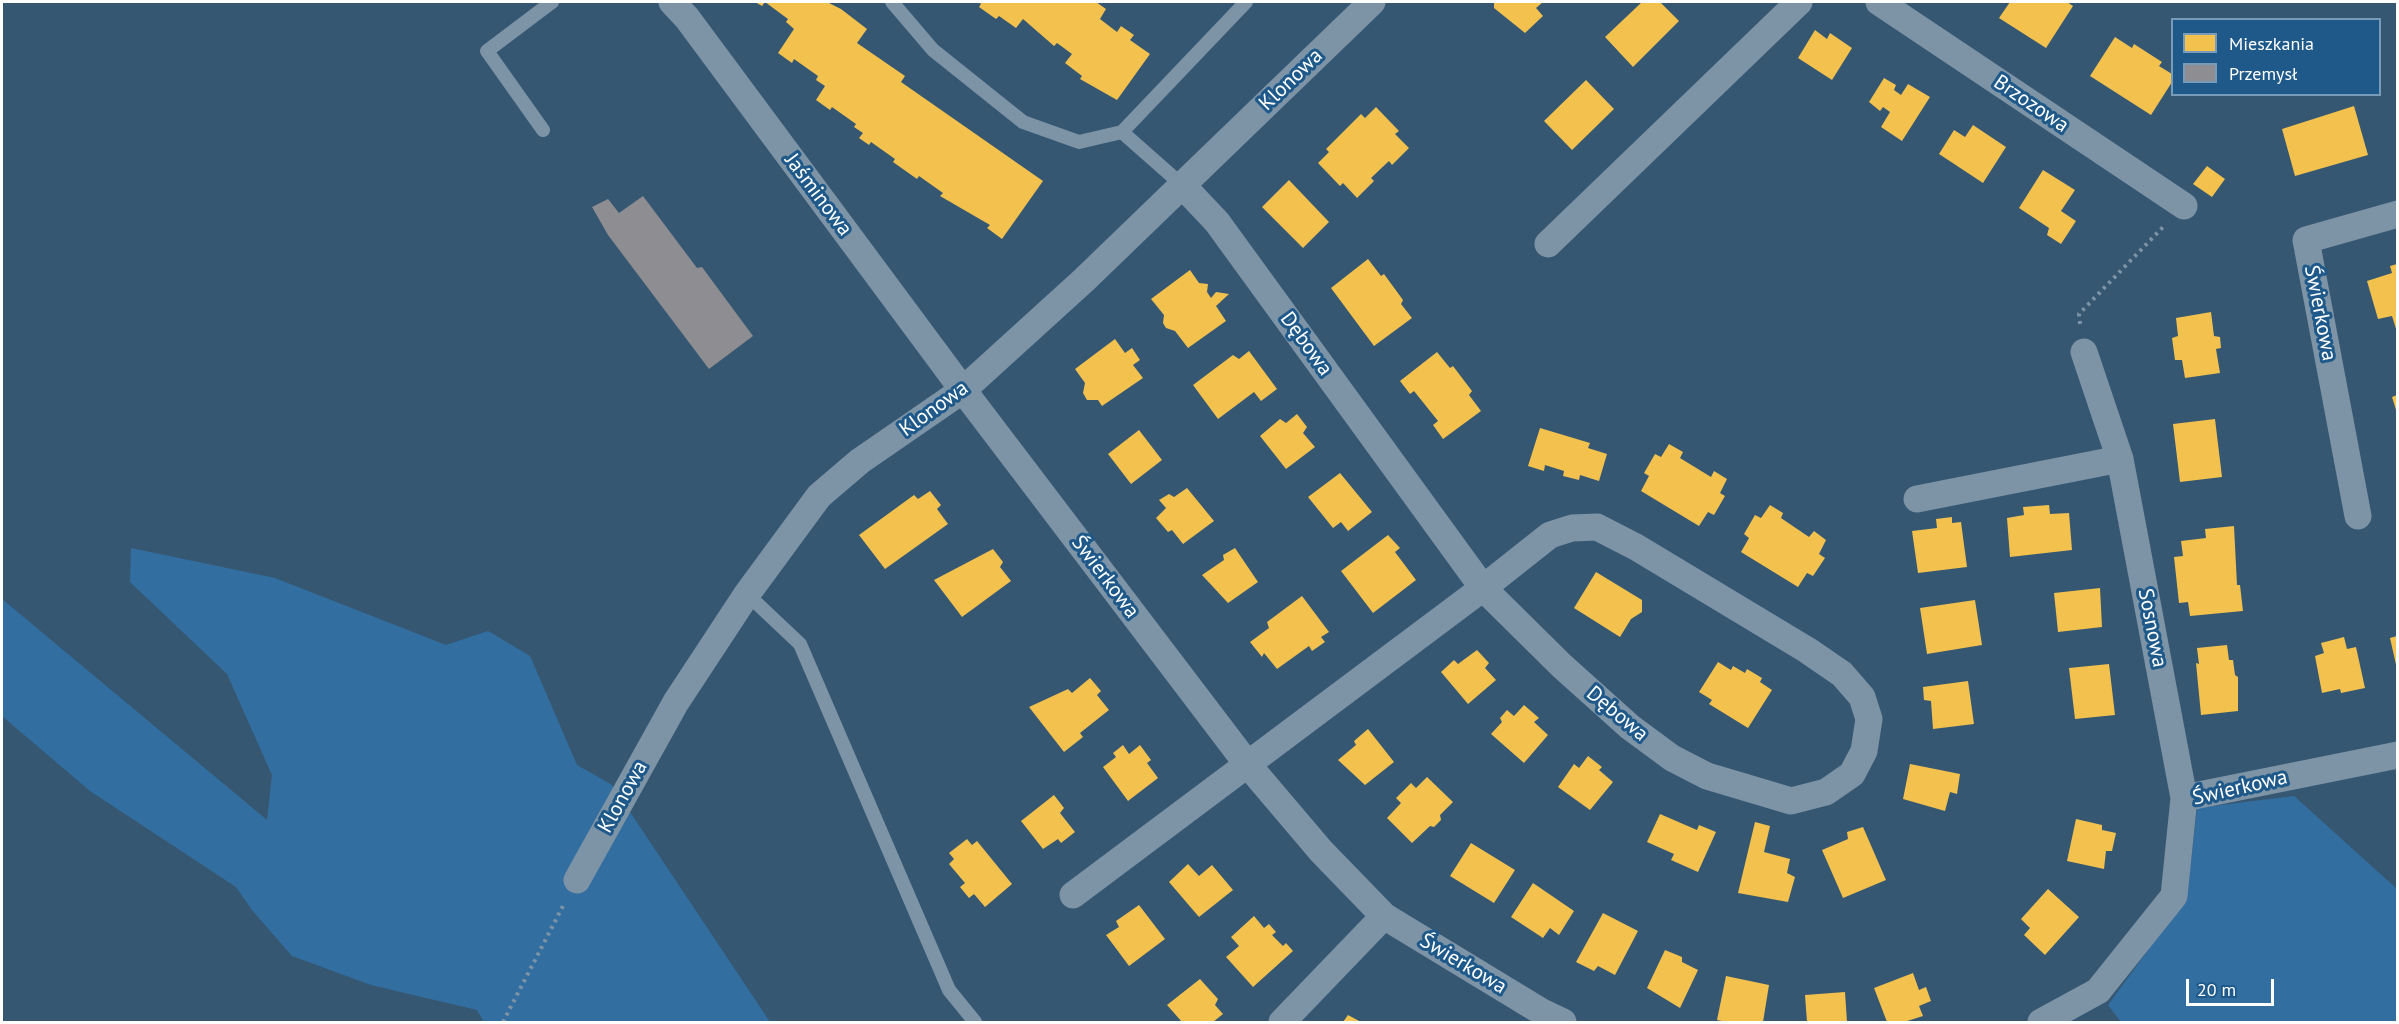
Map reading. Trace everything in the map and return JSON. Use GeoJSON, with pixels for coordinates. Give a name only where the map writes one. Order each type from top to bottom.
{"type":"FeatureCollection","features":[{"type":"Feature","properties":{"kind":"street","name":"Jaśminowa"},"geometry":{"type":"LineString","coordinates":[[672,2],[687,18],[963,390]]}},
{"type":"Feature","properties":{"kind":"street","name":"Klonowa"},"geometry":{"type":"LineString","coordinates":[[577,880],[676,702],[747,594],[819,496],[861,461],[963,390],[1084,280],[1372,2]]}},
{"type":"Feature","properties":{"kind":"street"},"geometry":{"type":"LineString","coordinates":[[1548,244],[1799,2]]}},
{"type":"Feature","properties":{"kind":"street","name":"Brzozowa"},"geometry":{"type":"LineString","coordinates":[[1879,2],[2184,206]]}},
{"type":"Feature","properties":{"kind":"street","name":"Dębowa"},"geometry":{"type":"LineString","coordinates":[[1182,185],[1217,222],[1483,588],[1562,666],[1630,727],[1672,758],[1698,772],[1749,790],[1791,801],[1826,792],[1852,774],[1864,751],[1869,719],[1862,697],[1842,674],[1807,650],[1636,547],[1597,527],[1572,528],[1550,535],[1483,588]]}},
{"type":"Feature","properties":{"kind":"street","name":"Świerkowa"},"geometry":{"type":"LineString","coordinates":[[2358,516],[2306,240],[2397,214]]}},
{"type":"Feature","properties":{"kind":"street","name":"Sosnowa"},"geometry":{"type":"LineString","coordinates":[[2084,352],[2120,459],[2184,798]]}},
{"type":"Feature","properties":{"kind":"street","name":"Świerkowa"},"geometry":{"type":"LineString","coordinates":[[963,390],[1248,765],[1321,851],[1384,916],[1547,1019]]}},
{"type":"Feature","properties":{"kind":"street"},"geometry":{"type":"LineString","coordinates":[[1917,499],[2120,459]]}},
{"type":"Feature","properties":{"kind":"street"},"geometry":{"type":"LineString","coordinates":[[1072,895],[1483,588]]}},
{"type":"Feature","properties":{"kind":"street","name":"Świerkowa"},"geometry":{"type":"LineString","coordinates":[[2041,1023],[2098,991],[2174,896],[2184,798],[2397,755]]}},
{"type":"Feature","properties":{"kind":"street"},"geometry":{"type":"LineString","coordinates":[[1282,1023],[1384,916]]}},
{"type":"Feature","properties":{"kind":"lane"},"geometry":{"type":"LineString","coordinates":[[543,130],[487,51],[552,2]]}},
{"type":"Feature","properties":{"kind":"lane"},"geometry":{"type":"LineString","coordinates":[[892,2],[933,50],[1023,122],[1079,142],[1122,132],[1246,2]]}},
{"type":"Feature","properties":{"kind":"lane"},"geometry":{"type":"LineString","coordinates":[[1122,132],[1182,185]]}},
{"type":"Feature","properties":{"kind":"lane"},"geometry":{"type":"LineString","coordinates":[[747,594],[801,644],[949,990],[975,1023]]}},
{"type":"Feature","properties":{"kind":"path"},"geometry":{"type":"LineString","coordinates":[[2084,352],[2079,314],[2184,206]]}},
{"type":"Feature","properties":{"kind":"path"},"geometry":{"type":"LineString","coordinates":[[503,1023],[577,880]]}},
{"type":"Feature","properties":{"kind":"shaded area"},"geometry":{"type":"Polygon","coordinates":[[[131,548],[275,578],[446,645],[488,631],[530,656],[577,765],[612,785],[770,1022],[484,1022],[477,1010],[371,985],[292,956],[252,910],[236,887],[90,791],[2,716],[2,599],[267,820],[272,775],[227,674],[130,582],[131,548]]]}},
{"type":"Feature","properties":{"kind":"shaded area"},"geometry":{"type":"Polygon","coordinates":[[[2294,796],[2397,889],[2397,1022],[2121,1022],[2108,1005],[2187,897],[2197,808],[2294,796]]]}},
{"type":"Feature","properties":{"kind":"building: Mieszkania"},"geometry":{"type":"Polygon","coordinates":[[[765,2],[827,2],[841,9],[867,29],[857,43],[905,76],[901,82],[1043,181],[1002,239],[987,228],[990,225],[940,196],[943,193],[919,176],[917,179],[893,162],[895,159],[871,142],[869,145],[859,138],[863,133],[854,127],[856,124],[832,107],[830,110],[816,100],[825,86],[816,80],[818,76],[794,59],[792,63],[778,53],[794,29],[786,22],[788,19],[765,2]]]}},
{"type":"Feature","properties":{"kind":"building: Mieszkania"},"geometry":{"type":"Polygon","coordinates":[[[978,2],[1096,2],[1106,9],[1100,19],[1117,32],[1121,26],[1134,35],[1130,40],[1150,54],[1117,100],[1080,79],[1082,76],[1065,63],[1072,54],[1057,43],[1054,46],[1023,19],[1016,28],[999,16],[996,19],[979,7],[981,4],[978,2]]]}},
{"type":"Feature","properties":{"kind":"building: Mieszkania"},"geometry":{"type":"Polygon","coordinates":[[[1494,2],[1543,2],[1536,8],[1543,16],[1525,33],[1494,8],[1494,2]]]}},
{"type":"Feature","properties":{"kind":"building: Mieszkania"},"geometry":{"type":"Polygon","coordinates":[[[1642,2],[1660,2],[1679,21],[1633,67],[1605,37],[1642,2]]]}},
{"type":"Feature","properties":{"kind":"building: Mieszkania"},"geometry":{"type":"Polygon","coordinates":[[[2010,2],[2067,2],[2073,6],[2046,48],[1999,18],[2010,2]]]}},
{"type":"Feature","properties":{"kind":"building: Mieszkania"},"geometry":{"type":"Polygon","coordinates":[[[1815,30],[1827,39],[1830,33],[1852,48],[1832,80],[1798,58],[1815,30]]]}},
{"type":"Feature","properties":{"kind":"building: Mieszkania"},"geometry":{"type":"Polygon","coordinates":[[[2115,37],[2132,48],[2134,44],[2162,62],[2159,66],[2171,73],[2171,84],[2151,115],[2090,76],[2115,37]]]}},
{"type":"Feature","properties":{"kind":"building: Mieszkania"},"geometry":{"type":"Polygon","coordinates":[[[1884,78],[1896,85],[1894,90],[1901,95],[1908,84],[1930,97],[1902,141],[1881,127],[1890,112],[1883,107],[1880,111],[1869,102],[1884,78]]]}},
{"type":"Feature","properties":{"kind":"building: Mieszkania"},"geometry":{"type":"Polygon","coordinates":[[[1586,80],[1614,109],[1572,150],[1544,121],[1586,80]]]}},
{"type":"Feature","properties":{"kind":"building: Mieszkania"},"geometry":{"type":"Polygon","coordinates":[[[2354,106],[2368,155],[2295,176],[2282,129],[2354,106]]]}},
{"type":"Feature","properties":{"kind":"building: Mieszkania"},"geometry":{"type":"Polygon","coordinates":[[[1376,107],[1399,131],[1395,134],[1409,148],[1392,165],[1389,161],[1371,178],[1374,181],[1357,198],[1343,183],[1340,186],[1318,163],[1329,152],[1326,149],[1361,114],[1365,118],[1376,107]]]}},
{"type":"Feature","properties":{"kind":"building: Mieszkania"},"geometry":{"type":"Polygon","coordinates":[[[1973,125],[2006,147],[1983,183],[1939,154],[1954,130],[1965,137],[1973,125]]]}},
{"type":"Feature","properties":{"kind":"building: Mieszkania"},"geometry":{"type":"Polygon","coordinates":[[[2207,166],[2225,179],[2212,197],[2193,184],[2207,166]]]}},
{"type":"Feature","properties":{"kind":"building: Mieszkania"},"geometry":{"type":"Polygon","coordinates":[[[2043,170],[2075,190],[2061,211],[2076,221],[2061,244],[2047,235],[2049,228],[2019,208],[2043,170]]]}},
{"type":"Feature","properties":{"kind":"building: Mieszkania"},"geometry":{"type":"Polygon","coordinates":[[[1289,180],[1329,222],[1303,248],[1262,207],[1289,180]]]}},
{"type":"Feature","properties":{"kind":"building: Mieszkania"},"geometry":{"type":"Polygon","coordinates":[[[1368,259],[1381,276],[1384,274],[1403,300],[1401,304],[1412,318],[1374,346],[1331,288],[1368,259]]]}},
{"type":"Feature","properties":{"kind":"building: Mieszkania"},"geometry":{"type":"Polygon","coordinates":[[[2397,264],[2397,332],[2392,316],[2378,319],[2367,281],[2392,273],[2390,266],[2397,264]]]}},
{"type":"Feature","properties":{"kind":"building: Mieszkania"},"geometry":{"type":"Polygon","coordinates":[[[1190,270],[1199,283],[1208,284],[1207,292],[1211,298],[1216,292],[1229,294],[1216,306],[1226,321],[1188,348],[1175,331],[1166,328],[1163,323],[1164,315],[1151,299],[1190,270]]]}},
{"type":"Feature","properties":{"kind":"building: Mieszkania"},"geometry":{"type":"Polygon","coordinates":[[[2211,312],[2214,336],[2220,337],[2221,348],[2216,349],[2220,373],[2185,378],[2182,360],[2175,360],[2172,338],[2178,336],[2176,318],[2211,312]]]}},
{"type":"Feature","properties":{"kind":"building: Mieszkania"},"geometry":{"type":"Polygon","coordinates":[[[1115,339],[1125,353],[1132,348],[1140,360],[1133,365],[1143,378],[1102,406],[1098,400],[1087,400],[1083,393],[1085,383],[1075,369],[1115,339]]]}},
{"type":"Feature","properties":{"kind":"building: Mieszkania"},"geometry":{"type":"Polygon","coordinates":[[[1249,351],[1277,389],[1261,401],[1254,392],[1218,419],[1193,385],[1233,355],[1239,359],[1249,351]]]}},
{"type":"Feature","properties":{"kind":"building: Mieszkania"},"geometry":{"type":"Polygon","coordinates":[[[1437,352],[1450,368],[1453,366],[1472,391],[1469,395],[1481,411],[1443,439],[1433,425],[1438,421],[1414,391],[1410,394],[1400,381],[1437,352]]]}},
{"type":"Feature","properties":{"kind":"building: Mieszkania"},"geometry":{"type":"Polygon","coordinates":[[[2397,395],[2397,413],[2392,397],[2397,395]]]}},
{"type":"Feature","properties":{"kind":"building: Mieszkania"},"geometry":{"type":"Polygon","coordinates":[[[1297,414],[1307,427],[1303,433],[1315,447],[1286,469],[1260,436],[1280,419],[1286,423],[1297,414]]]}},
{"type":"Feature","properties":{"kind":"building: Mieszkania"},"geometry":{"type":"Polygon","coordinates":[[[2215,419],[2222,477],[2180,482],[2173,424],[2215,419]]]}},
{"type":"Feature","properties":{"kind":"building: Mieszkania"},"geometry":{"type":"Polygon","coordinates":[[[1540,428],[1590,443],[1588,448],[1607,454],[1599,481],[1580,475],[1579,480],[1563,476],[1564,471],[1545,465],[1544,471],[1528,466],[1540,428]]]}},
{"type":"Feature","properties":{"kind":"building: Mieszkania"},"geometry":{"type":"Polygon","coordinates":[[[1139,430],[1162,460],[1131,484],[1108,454],[1139,430]]]}},
{"type":"Feature","properties":{"kind":"building: Mieszkania"},"geometry":{"type":"Polygon","coordinates":[[[1669,444],[1683,452],[1680,458],[1711,477],[1714,471],[1727,479],[1720,493],[1725,496],[1714,515],[1708,512],[1699,526],[1641,491],[1649,476],[1644,473],[1655,454],[1661,457],[1669,444]]]}},
{"type":"Feature","properties":{"kind":"building: Mieszkania"},"geometry":{"type":"Polygon","coordinates":[[[1340,473],[1372,512],[1348,531],[1341,522],[1333,528],[1308,497],[1340,473]]]}},
{"type":"Feature","properties":{"kind":"building: Mieszkania"},"geometry":{"type":"Polygon","coordinates":[[[1187,488],[1214,521],[1183,544],[1172,530],[1168,532],[1156,518],[1166,508],[1159,500],[1169,494],[1174,497],[1187,488]]]}},
{"type":"Feature","properties":{"kind":"building: Mieszkania"},"geometry":{"type":"Polygon","coordinates":[[[930,491],[941,505],[937,509],[948,524],[885,569],[859,535],[914,495],[918,499],[930,491]]]}},
{"type":"Feature","properties":{"kind":"building: Mieszkania"},"geometry":{"type":"Polygon","coordinates":[[[1770,505],[1783,513],[1781,518],[1809,537],[1814,531],[1826,540],[1819,554],[1825,558],[1813,576],[1807,573],[1798,587],[1741,552],[1749,538],[1744,534],[1755,515],[1761,518],[1770,505]]]}},
{"type":"Feature","properties":{"kind":"building: Mieszkania"},"geometry":{"type":"Polygon","coordinates":[[[2049,505],[2050,514],[2069,513],[2072,550],[2010,557],[2007,518],[2024,515],[2023,507],[2049,505]]]}},
{"type":"Feature","properties":{"kind":"building: Mieszkania"},"geometry":{"type":"Polygon","coordinates":[[[1952,517],[1952,523],[1961,522],[1967,567],[1918,573],[1912,531],[1937,528],[1936,519],[1952,517]]]}},
{"type":"Feature","properties":{"kind":"building: Mieszkania"},"geometry":{"type":"Polygon","coordinates":[[[2234,526],[2237,585],[2240,585],[2243,611],[2190,616],[2188,602],[2179,603],[2174,557],[2183,556],[2181,541],[2206,538],[2205,529],[2234,526]]]}},
{"type":"Feature","properties":{"kind":"building: Mieszkania"},"geometry":{"type":"Polygon","coordinates":[[[1388,535],[1400,548],[1395,552],[1416,580],[1373,613],[1341,571],[1388,535]]]}},
{"type":"Feature","properties":{"kind":"building: Mieszkania"},"geometry":{"type":"Polygon","coordinates":[[[1235,548],[1258,582],[1228,603],[1202,575],[1224,560],[1223,555],[1235,548]]]}},
{"type":"Feature","properties":{"kind":"building: Mieszkania"},"geometry":{"type":"Polygon","coordinates":[[[993,549],[1003,562],[1000,567],[1011,581],[962,617],[934,580],[993,549]]]}},
{"type":"Feature","properties":{"kind":"building: Mieszkania"},"geometry":{"type":"Polygon","coordinates":[[[1596,572],[1642,600],[1642,612],[1631,619],[1620,637],[1574,608],[1596,572]]]}},
{"type":"Feature","properties":{"kind":"building: Mieszkania"},"geometry":{"type":"Polygon","coordinates":[[[2100,588],[2102,627],[2058,632],[2054,593],[2100,588]]]}},
{"type":"Feature","properties":{"kind":"building: Mieszkania"},"geometry":{"type":"Polygon","coordinates":[[[1302,596],[1329,632],[1321,637],[1325,642],[1312,651],[1309,646],[1277,669],[1264,653],[1262,657],[1250,642],[1269,628],[1267,622],[1302,596]]]}},
{"type":"Feature","properties":{"kind":"building: Mieszkania"},"geometry":{"type":"Polygon","coordinates":[[[1975,600],[1982,645],[1927,654],[1920,608],[1975,600]]]}},
{"type":"Feature","properties":{"kind":"building: Mieszkania"},"geometry":{"type":"Polygon","coordinates":[[[2397,636],[2397,669],[2390,638],[2397,636]]]}},
{"type":"Feature","properties":{"kind":"building: Mieszkania"},"geometry":{"type":"Polygon","coordinates":[[[2344,637],[2347,649],[2356,647],[2365,688],[2341,693],[2340,689],[2322,693],[2315,656],[2324,653],[2321,643],[2344,637]]]}},
{"type":"Feature","properties":{"kind":"building: Mieszkania"},"geometry":{"type":"Polygon","coordinates":[[[2227,645],[2229,660],[2233,660],[2235,675],[2238,677],[2238,711],[2201,715],[2196,663],[2199,664],[2197,648],[2227,645]]]}},
{"type":"Feature","properties":{"kind":"building: Mieszkania"},"geometry":{"type":"Polygon","coordinates":[[[1477,650],[1489,663],[1485,668],[1496,680],[1468,704],[1441,672],[1454,660],[1458,664],[1477,650]]]}},
{"type":"Feature","properties":{"kind":"building: Mieszkania"},"geometry":{"type":"Polygon","coordinates":[[[1718,662],[1731,670],[1733,666],[1745,673],[1747,669],[1762,678],[1760,682],[1772,690],[1748,728],[1709,704],[1712,700],[1699,692],[1718,662]]]}},
{"type":"Feature","properties":{"kind":"building: Mieszkania"},"geometry":{"type":"Polygon","coordinates":[[[2109,664],[2115,715],[2075,719],[2069,668],[2109,664]]]}},
{"type":"Feature","properties":{"kind":"building: Mieszkania"},"geometry":{"type":"Polygon","coordinates":[[[1090,678],[1101,691],[1097,695],[1109,710],[1080,733],[1083,737],[1064,752],[1029,707],[1068,689],[1072,693],[1090,678]]]}},
{"type":"Feature","properties":{"kind":"building: Mieszkania"},"geometry":{"type":"Polygon","coordinates":[[[1968,681],[1974,724],[1933,729],[1931,701],[1924,700],[1923,687],[1968,681]]]}},
{"type":"Feature","properties":{"kind":"building: Mieszkania"},"geometry":{"type":"Polygon","coordinates":[[[1524,705],[1539,718],[1534,722],[1548,735],[1524,763],[1491,734],[1502,722],[1500,718],[1507,710],[1514,716],[1524,705]]]}},
{"type":"Feature","properties":{"kind":"building: Mieszkania"},"geometry":{"type":"Polygon","coordinates":[[[1368,729],[1394,762],[1365,785],[1338,760],[1356,745],[1354,741],[1368,729]]]}},
{"type":"Feature","properties":{"kind":"building: Mieszkania"},"geometry":{"type":"Polygon","coordinates":[[[1123,745],[1129,754],[1140,745],[1151,760],[1147,763],[1158,778],[1128,801],[1103,767],[1116,757],[1113,753],[1123,745]]]}},
{"type":"Feature","properties":{"kind":"building: Mieszkania"},"geometry":{"type":"Polygon","coordinates":[[[1588,756],[1602,767],[1599,770],[1613,782],[1590,810],[1558,787],[1574,764],[1579,768],[1588,756]]]}},
{"type":"Feature","properties":{"kind":"building: Mieszkania"},"geometry":{"type":"Polygon","coordinates":[[[1910,764],[1960,774],[1957,794],[1950,792],[1945,811],[1903,799],[1910,764]]]}},
{"type":"Feature","properties":{"kind":"building: Mieszkania"},"geometry":{"type":"Polygon","coordinates":[[[1427,777],[1453,802],[1440,815],[1441,820],[1434,827],[1430,826],[1412,843],[1387,818],[1401,803],[1396,798],[1411,783],[1416,788],[1427,777]]]}},
{"type":"Feature","properties":{"kind":"building: Mieszkania"},"geometry":{"type":"Polygon","coordinates":[[[1054,795],[1064,808],[1060,813],[1075,832],[1061,843],[1058,839],[1043,849],[1021,821],[1054,795]]]}},
{"type":"Feature","properties":{"kind":"building: Mieszkania"},"geometry":{"type":"Polygon","coordinates":[[[1660,814],[1697,830],[1699,825],[1716,832],[1698,872],[1671,860],[1674,854],[1647,842],[1660,814]]]}},
{"type":"Feature","properties":{"kind":"building: Mieszkania"},"geometry":{"type":"Polygon","coordinates":[[[2076,819],[2102,825],[2102,830],[2116,833],[2112,851],[2106,851],[2104,869],[2067,861],[2076,819]]]}},
{"type":"Feature","properties":{"kind":"building: Mieszkania"},"geometry":{"type":"Polygon","coordinates":[[[1755,822],[1770,826],[1764,852],[1790,859],[1787,873],[1795,877],[1788,902],[1738,893],[1755,822]]]}},
{"type":"Feature","properties":{"kind":"building: Mieszkania"},"geometry":{"type":"Polygon","coordinates":[[[1863,827],[1886,880],[1843,898],[1822,850],[1848,839],[1847,832],[1863,827]]]}},
{"type":"Feature","properties":{"kind":"building: Mieszkania"},"geometry":{"type":"Polygon","coordinates":[[[967,839],[972,845],[977,841],[1012,884],[985,907],[974,894],[969,898],[960,887],[965,883],[949,864],[954,859],[949,853],[967,839]]]}},
{"type":"Feature","properties":{"kind":"building: Mieszkania"},"geometry":{"type":"Polygon","coordinates":[[[1471,843],[1515,870],[1494,903],[1450,876],[1471,843]]]}},
{"type":"Feature","properties":{"kind":"building: Mieszkania"},"geometry":{"type":"Polygon","coordinates":[[[1188,864],[1199,876],[1212,865],[1233,890],[1199,917],[1169,882],[1188,864]]]}},
{"type":"Feature","properties":{"kind":"building: Mieszkania"},"geometry":{"type":"Polygon","coordinates":[[[1533,883],[1574,911],[1559,935],[1550,928],[1543,938],[1511,917],[1533,883]]]}},
{"type":"Feature","properties":{"kind":"building: Mieszkania"},"geometry":{"type":"Polygon","coordinates":[[[2048,889],[2079,917],[2045,955],[2024,935],[2030,928],[2021,919],[2048,889]]]}},
{"type":"Feature","properties":{"kind":"building: Mieszkania"},"geometry":{"type":"Polygon","coordinates":[[[1139,905],[1165,939],[1129,966],[1106,935],[1119,927],[1116,921],[1139,905]]]}},
{"type":"Feature","properties":{"kind":"building: Mieszkania"},"geometry":{"type":"Polygon","coordinates":[[[1603,913],[1638,931],[1615,975],[1598,966],[1594,971],[1576,962],[1603,913]]]}},
{"type":"Feature","properties":{"kind":"building: Mieszkania"},"geometry":{"type":"Polygon","coordinates":[[[1254,916],[1264,928],[1269,924],[1276,932],[1272,935],[1283,946],[1286,943],[1293,951],[1253,987],[1226,957],[1239,946],[1231,937],[1254,916]]]}},
{"type":"Feature","properties":{"kind":"building: Mieszkania"},"geometry":{"type":"Polygon","coordinates":[[[1665,950],[1682,957],[1682,962],[1698,970],[1680,1008],[1647,988],[1665,950]]]}},
{"type":"Feature","properties":{"kind":"building: Mieszkania"},"geometry":{"type":"Polygon","coordinates":[[[1913,973],[1919,990],[1926,987],[1931,1001],[1919,1006],[1923,1016],[1904,1022],[1887,1022],[1874,988],[1913,973]]]}},
{"type":"Feature","properties":{"kind":"building: Mieszkania"},"geometry":{"type":"Polygon","coordinates":[[[1726,976],[1769,985],[1763,1022],[1717,1020],[1726,976]]]}},
{"type":"Feature","properties":{"kind":"building: Mieszkania"},"geometry":{"type":"Polygon","coordinates":[[[1200,979],[1218,999],[1215,1005],[1223,1014],[1213,1022],[1182,1022],[1167,1005],[1200,979]]]}},
{"type":"Feature","properties":{"kind":"building: Mieszkania"},"geometry":{"type":"Polygon","coordinates":[[[1845,992],[1847,1022],[1807,1022],[1805,995],[1845,992]]]}},
{"type":"Feature","properties":{"kind":"building: Mieszkania"},"geometry":{"type":"Polygon","coordinates":[[[1348,1015],[1361,1022],[1343,1022],[1348,1015]]]}},
{"type":"Feature","properties":{"kind":"building: Przemysł"},"geometry":{"type":"Polygon","coordinates":[[[643,196],[697,268],[702,267],[753,336],[709,369],[608,235],[592,207],[608,199],[619,213],[643,196]]]}}]}
